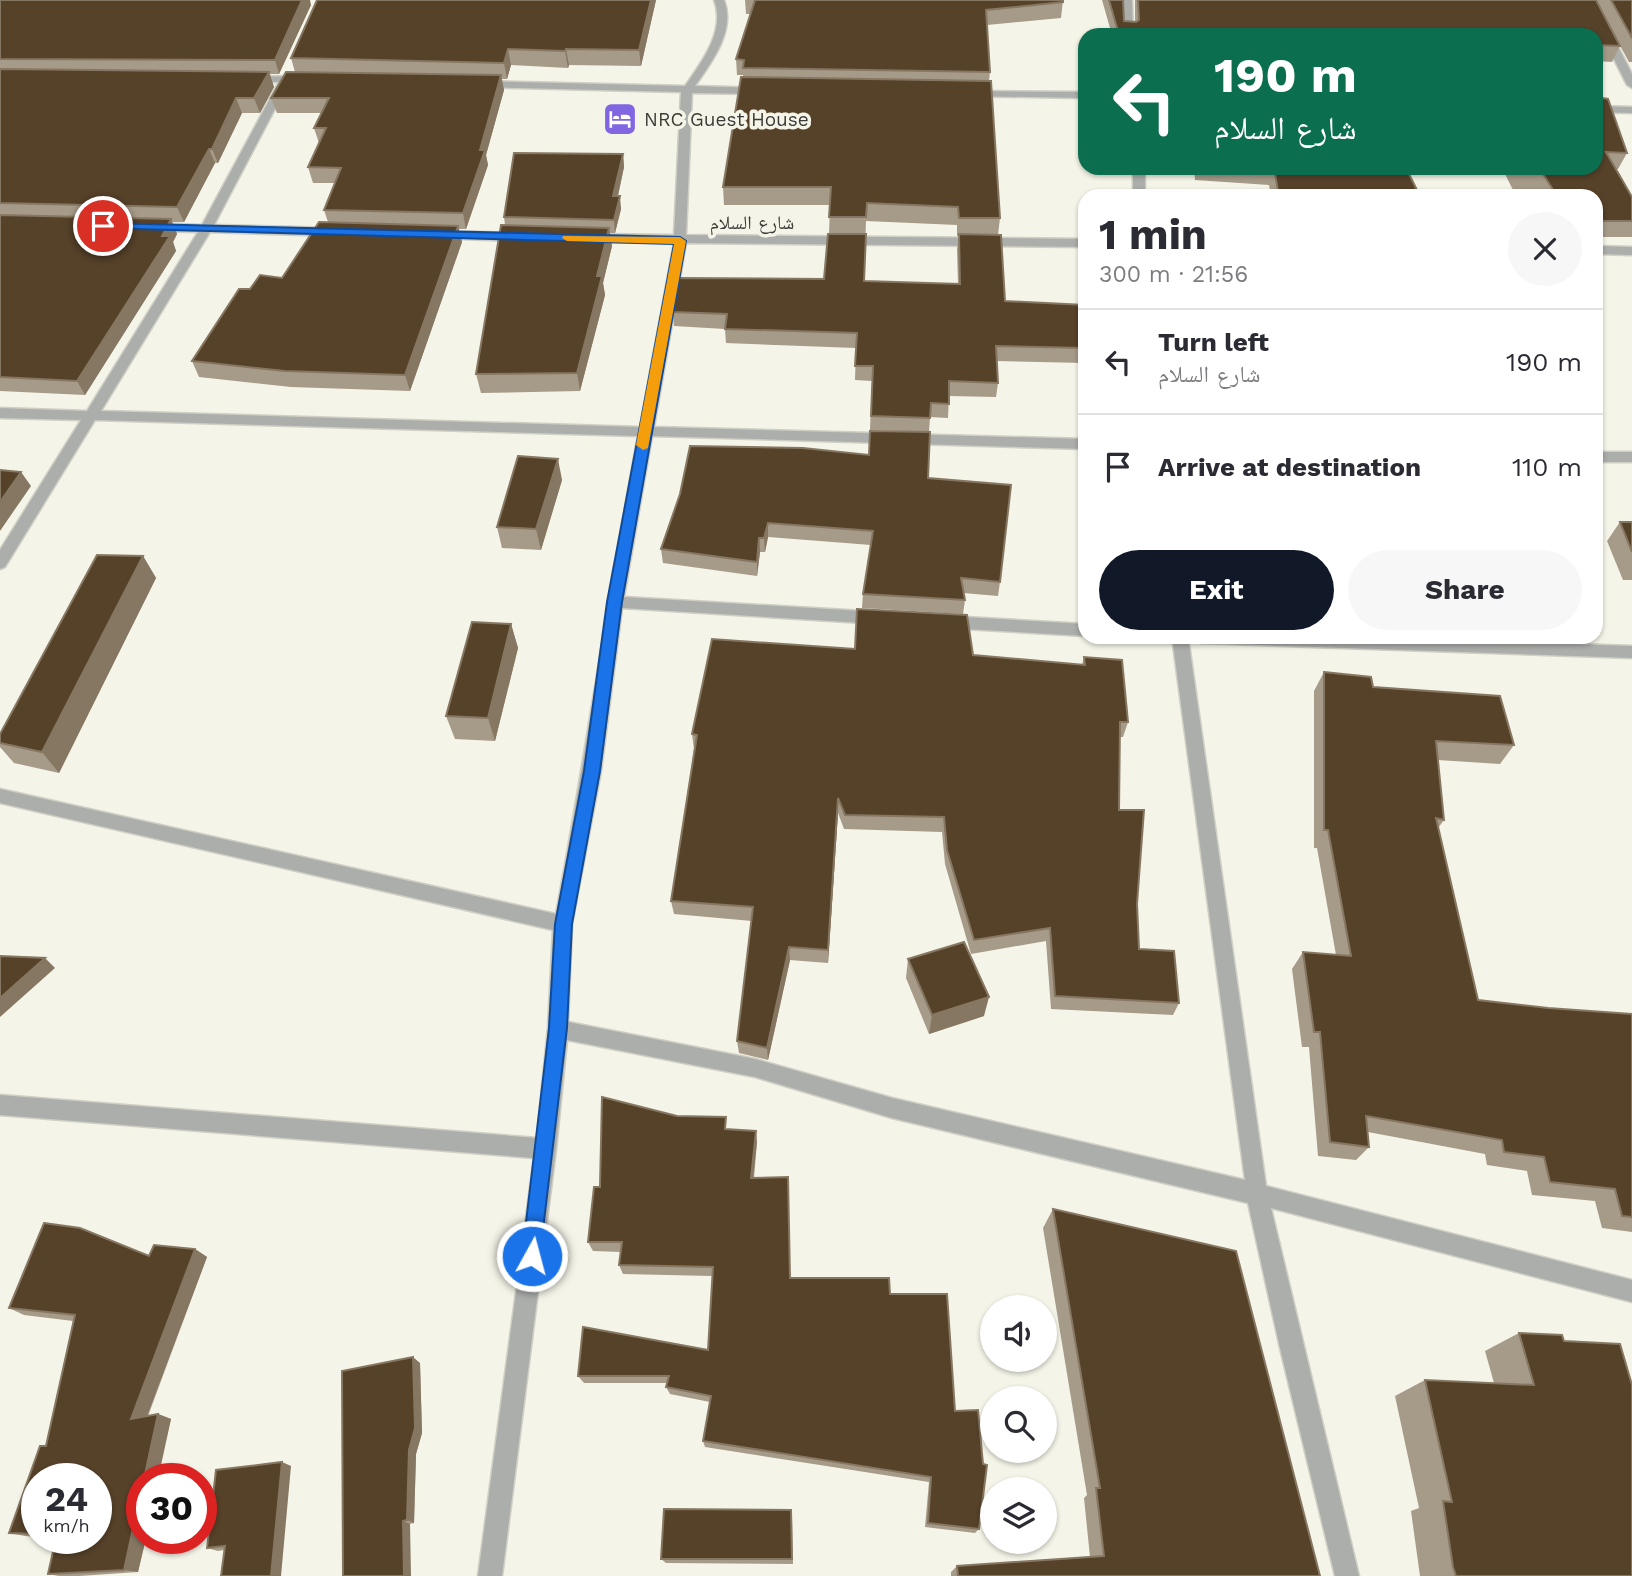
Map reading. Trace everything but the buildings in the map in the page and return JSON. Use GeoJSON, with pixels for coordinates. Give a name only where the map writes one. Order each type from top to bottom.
{"type":"FeatureCollection","features":[{"type":"Feature","properties":{"kind":"street"},"geometry":{"type":"LineString","coordinates":[[490,1576],[546,1149],[558,1028],[564,924],[592,771],[615,602],[680,241],[687,90],[708,61],[721,30],[723,10],[719,0]]}},
{"type":"Feature","properties":{"kind":"street"},"geometry":{"type":"LineString","coordinates":[[1128,0],[1128,28]]}},
{"type":"Feature","properties":{"kind":"street"},"geometry":{"type":"LineString","coordinates":[[1590,0],[1632,85]]}},
{"type":"Feature","properties":{"kind":"street"},"geometry":{"type":"LineString","coordinates":[[232,79],[289,73],[314,79]]}},
{"type":"Feature","properties":{"kind":"street"},"geometry":{"type":"LineString","coordinates":[[0,563],[206,229],[289,73]]}},
{"type":"Feature","properties":{"kind":"street"},"geometry":{"type":"LineString","coordinates":[[466,83],[769,91]]}},
{"type":"Feature","properties":{"kind":"street"},"geometry":{"type":"LineString","coordinates":[[961,93],[1078,95]]}},
{"type":"Feature","properties":{"kind":"street"},"geometry":{"type":"LineString","coordinates":[[1603,109],[1632,110]]}},
{"type":"Feature","properties":{"kind":"street"},"geometry":{"type":"LineString","coordinates":[[137,227],[345,232]]}},
{"type":"Feature","properties":{"kind":"street"},"geometry":{"type":"LineString","coordinates":[[429,234],[541,237]]}},
{"type":"Feature","properties":{"kind":"street","name":"شارع السلام"},"geometry":{"type":"LineString","coordinates":[[569,238],[1078,243]]}},
{"type":"Feature","properties":{"kind":"street"},"geometry":{"type":"LineString","coordinates":[[1603,250],[1632,251]]}},
{"type":"Feature","properties":{"kind":"street"},"geometry":{"type":"LineString","coordinates":[[0,413],[1078,444]]}},
{"type":"Feature","properties":{"kind":"street"},"geometry":{"type":"LineString","coordinates":[[1603,457],[1632,457]]}},
{"type":"Feature","properties":{"kind":"street"},"geometry":{"type":"LineString","coordinates":[[615,602],[891,619]]}},
{"type":"Feature","properties":{"kind":"street"},"geometry":{"type":"LineString","coordinates":[[933,621],[1078,631]]}},
{"type":"Feature","properties":{"kind":"street"},"geometry":{"type":"LineString","coordinates":[[1181,644],[1257,1194],[1291,1348],[1347,1576]]}},
{"type":"Feature","properties":{"kind":"street"},"geometry":{"type":"LineString","coordinates":[[1402,644],[1632,652]]}},
{"type":"Feature","properties":{"kind":"street"},"geometry":{"type":"LineString","coordinates":[[0,796],[564,924]]}},
{"type":"Feature","properties":{"kind":"street"},"geometry":{"type":"LineString","coordinates":[[558,1028],[591,1037],[755,1068],[891,1108],[1257,1194],[1632,1291]]}},
{"type":"Feature","properties":{"kind":"street"},"geometry":{"type":"LineString","coordinates":[[0,1105],[546,1149]]}},
{"type":"Feature","properties":{"kind":"slow traffic"},"geometry":{"type":"LineString","coordinates":[[567,238],[680,241],[643,445]]}},
{"type":"Feature","properties":{"kind":"place","name":"NRC Guest House"},"geometry":{"type":"Point","coordinates":[620,119]}},
{"type":"Feature","properties":{"kind":"route"},"geometry":{"type":"LineString","coordinates":[[103,226],[680,241],[615,602],[592,771],[564,924],[558,1028],[532,1256]]}}]}
